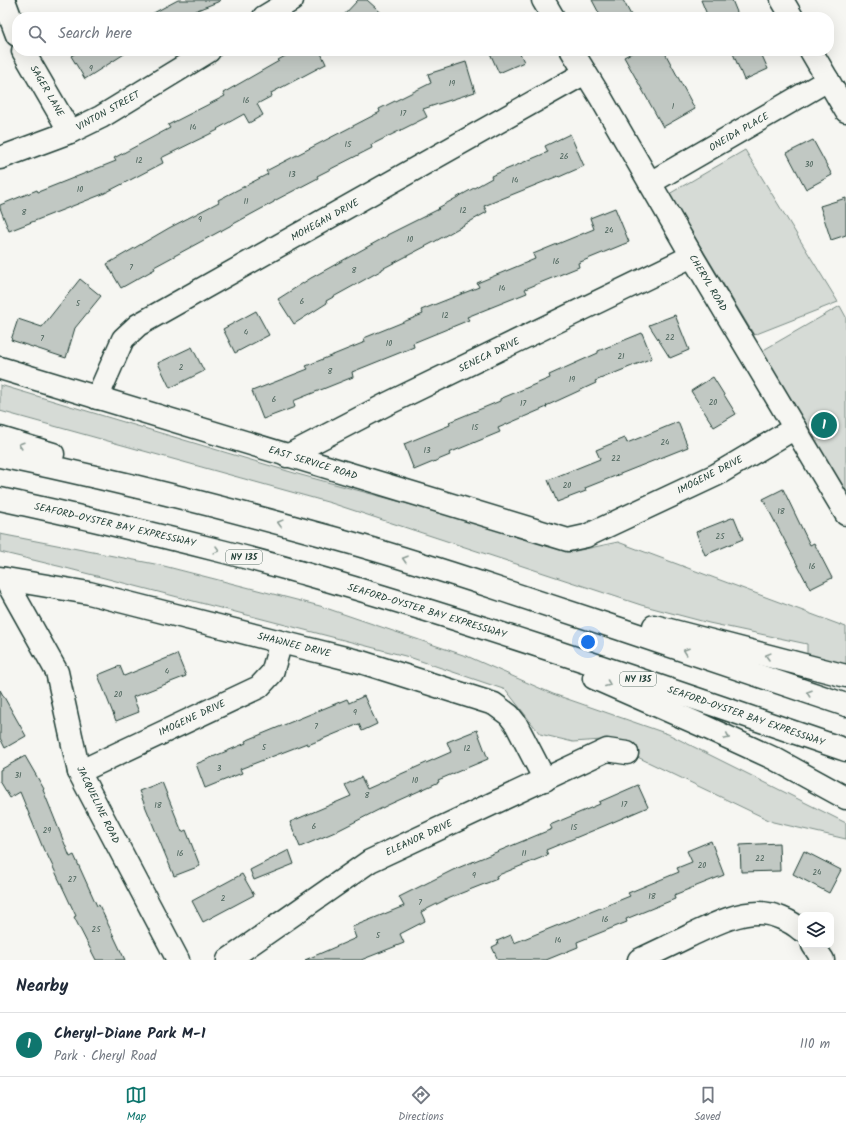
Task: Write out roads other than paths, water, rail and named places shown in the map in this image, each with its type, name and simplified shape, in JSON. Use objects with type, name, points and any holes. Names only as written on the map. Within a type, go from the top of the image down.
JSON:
[{"type":"main road","points":[[272,12],[292,0]]},
{"type":"main road","points":[[543,0],[550,12]]},
{"type":"main road","points":[[782,0],[789,12]]},
{"type":"main road","points":[[5,3],[12,21]]},
{"type":"main road","name":"SAGER LANE","points":[[26,56],[70,132]]},
{"type":"main road","name":"VINTON STREET","points":[[0,158],[70,132],[101,117],[201,56]]},
{"type":"main road","name":"CHERYL ROAD","points":[[575,56],[601,98],[692,256],[845,510]]},
{"type":"main road","points":[[814,56],[846,111]]},
{"type":"main road","name":"MOHEGAN DRIVE","points":[[97,398],[123,339],[138,324],[585,73]]},
{"type":"main road","name":"ONEIDA PLACE","points":[[650,183],[828,80]]},
{"type":"main road","name":"SENECA DRIVE","points":[[287,456],[388,404],[692,256]]},
{"type":"main road","name":"EAST SERVICE ROAD","points":[[0,368],[568,540],[586,536],[624,518]]},
{"type":"main road","name":"IMOGENE DRIVE","points":[[624,518],[716,475],[795,428]]},
{"type":"main road","points":[[0,438],[81,463],[191,500]]},
{"type":"main road","points":[[0,456],[191,500],[316,533],[442,570],[846,676]]},
{"type":"main road","name":"SEAFORD-OYSTER BAY EXPRESSWAY","points":[[0,499],[181,541],[304,573],[430,610],[559,652],[846,750]]},
{"type":"main road","points":[[0,505],[57,511]]},
{"type":"main road","points":[[442,570],[846,705]]},
{"type":"main road","name":"SHAWNEE DRIVE","points":[[2,579],[89,593],[361,662],[494,704],[509,714],[516,724],[545,780]]},
{"type":"main road","name":"JACQUELINE ROAD","points":[[2,579],[57,672],[79,772],[178,960]]},
{"type":"main road","points":[[430,610],[702,725],[775,759],[846,798]]},
{"type":"main road","name":"IMOGENE DRIVE","points":[[79,772],[259,687],[272,673],[281,642]]},
{"type":"main road","name":"ELEANOR DRIVE","points":[[228,960],[370,861],[607,750],[627,753]]},
{"type":"main road","points":[[639,960],[736,916],[760,913],[782,918],[798,928]]},
{"type":"main road","points":[[815,948],[823,960]]},
{"type":"place","name":"Cheryl-Diane Park M-1","points":[[824,425]]}]
